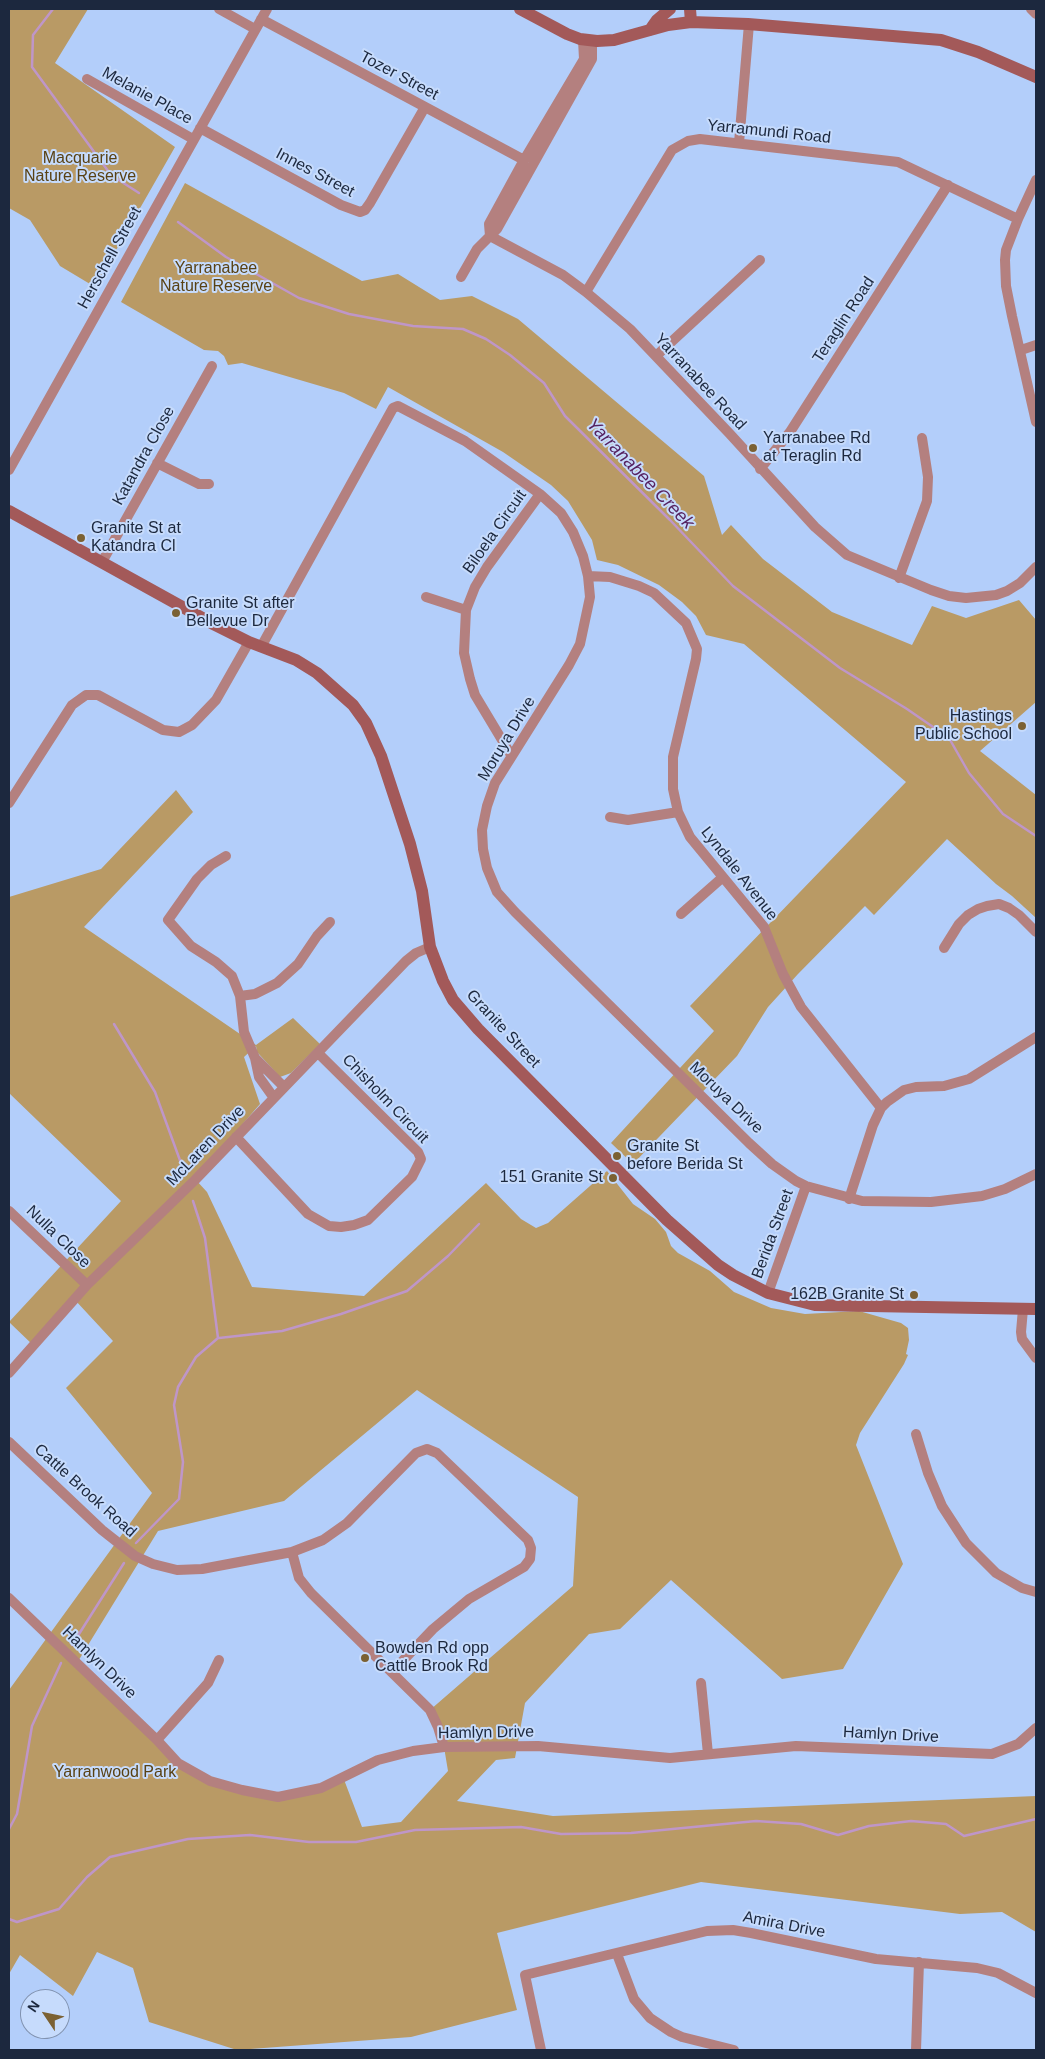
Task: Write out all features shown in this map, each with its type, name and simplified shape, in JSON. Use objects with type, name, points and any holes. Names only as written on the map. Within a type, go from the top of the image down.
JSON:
[{"type":"street","points":[[218,9],[256,29]]},
{"type":"street","name":"Herschell Street","points":[[9,470],[267,9]]},
{"type":"street","points":[[520,9],[567,34],[588,40],[614,40],[650,30],[691,22],[749,24],[941,40],[978,52],[1036,77]]},
{"type":"street","points":[[650,30],[657,20],[670,9]]},
{"type":"street","points":[[690,9],[691,22]]},
{"type":"street","points":[[703,9],[707,22]]},
{"type":"street","points":[[1031,9],[1036,14]]},
{"type":"street","name":"Tozer Street","points":[[261,19],[524,160]]},
{"type":"street","points":[[739,144],[749,24]]},
{"type":"street","points":[[490,236],[489,224],[524,160],[584,59],[588,40]]},
{"type":"street","points":[[461,277],[477,249],[497,229],[592,59],[588,40]]},
{"type":"street","name":"Melanie Place","points":[[86,79],[194,139]]},
{"type":"street","name":"Innes Street","points":[[200,128],[341,205],[360,212],[365,210],[370,203],[425,107]]},
{"type":"street","name":"Yarramundi Road","points":[[586,292],[672,150],[680,144],[700,139],[898,162],[948,184],[1018,219]]},
{"type":"street","points":[[1036,180],[1018,219],[1006,250],[1005,260],[1009,303],[1036,422]]},
{"type":"street","name":"Teraglin Road","points":[[760,469],[790,432],[948,184]]},
{"type":"street","name":"Yarranabee Road","points":[[490,236],[563,275],[630,330],[815,527],[839,550],[856,560],[899,578],[949,596],[982,597],[1007,591],[1020,583],[1036,567]]},
{"type":"street","points":[[656,356],[760,260]]},
{"type":"street","points":[[1020,350],[1036,346]]},
{"type":"street","name":"Katandra Close","points":[[102,562],[212,366]]},
{"type":"street","name":"Moruya Drive","points":[[262,647],[393,408],[398,406],[465,440],[540,494],[561,513],[573,532],[583,556],[588,576],[590,598],[587,620],[580,644],[569,665],[495,783],[487,806],[482,830],[483,849],[487,868],[497,892],[749,1143],[785,1174],[806,1186],[849,1199],[877,1202],[958,1200],[982,1196],[1005,1189],[1036,1174]]},
{"type":"street","points":[[899,578],[927,501],[928,477],[922,438]]},
{"type":"street","points":[[157,462],[199,484],[209,484]]},
{"type":"street","name":"Biloela Circuit","points":[[512,755],[478,701],[470,678],[464,653],[466,610],[475,587],[487,567],[540,494]]},
{"type":"street","name":"Granite Street","points":[[9,513],[249,642],[296,660],[317,673],[353,705],[366,723],[381,756],[410,844],[422,891],[430,948],[453,1000],[478,1029],[667,1220],[703,1252],[733,1275],[768,1293],[798,1301],[832,1306],[1036,1309]]},
{"type":"street","name":"Lyndale Avenue","points":[[588,576],[626,580],[654,593],[678,613],[686,623],[693,638],[696,659],[673,757],[673,789],[678,812],[690,837],[764,927],[787,983],[801,1007],[881,1108]]},
{"type":"street","points":[[426,597],[466,610]]},
{"type":"street","points":[[236,635],[241,658]]},
{"type":"street","points":[[9,803],[72,705],[86,695],[98,695],[163,730],[179,732],[192,724],[216,700],[249,642]]},
{"type":"street","points":[[610,817],[628,820],[678,812]]},
{"type":"street","points":[[226,856],[211,865],[197,879],[168,920],[191,946],[224,968],[232,976],[240,996],[244,1032],[255,1058],[259,1077],[274,1098]]},
{"type":"street","points":[[681,914],[723,877]]},
{"type":"street","points":[[944,948],[968,915],[987,906],[999,904],[1009,908],[1036,932]]},
{"type":"street","points":[[240,996],[255,994],[276,984],[298,964],[317,936],[330,922]]},
{"type":"street","name":"McLaren Drive","points":[[9,1373],[87,1285],[195,1180],[406,962],[416,954],[430,948]]},
{"type":"street","points":[[849,1199],[873,1125],[881,1108],[894,1096],[904,1090],[916,1087],[958,1083],[968,1079],[1036,1037]]},
{"type":"street","name":"Chisholm Circuit","points":[[236,1137],[308,1214],[329,1226],[348,1226],[368,1220],[412,1177],[421,1159],[418,1152],[318,1053]]},
{"type":"street","points":[[255,1058],[284,1087]]},
{"type":"street","name":"Berida Street","points":[[768,1293],[806,1186]]},
{"type":"street","name":"Nulla Close","points":[[9,1211],[87,1285]]},
{"type":"street","points":[[1023,1309],[1020,1332],[1022,1339],[1036,1358]]},
{"type":"street","points":[[916,1434],[928,1473],[942,1506],[966,1544],[996,1573],[1022,1588],[1036,1592]]},
{"type":"street","name":"Cattle Brook Road","points":[[9,1442],[102,1530],[135,1556],[153,1564],[177,1570],[202,1569],[292,1552],[323,1540],[347,1523],[416,1452],[427,1449],[437,1453],[528,1540],[531,1548],[530,1559],[524,1567],[469,1599],[433,1629],[392,1672]]},
{"type":"street","points":[[292,1552],[300,1578],[311,1593],[430,1710],[444,1747]]},
{"type":"street","name":"Hamlyn Drive","points":[[9,1598],[178,1763],[210,1780],[242,1790],[278,1797],[321,1788],[378,1760],[413,1751],[444,1747],[538,1746],[670,1758],[796,1746],[992,1754],[1018,1744],[1036,1728]]},
{"type":"street","points":[[156,1740],[208,1683],[219,1660]]},
{"type":"street","points":[[701,1683],[708,1754]]},
{"type":"street","name":"Amira Drive","points":[[541,2050],[525,1975],[617,1954],[706,1930],[751,1933],[876,1959],[977,1968],[998,1973],[1036,1993]]},
{"type":"street","points":[[617,1954],[634,1999],[650,2018],[665,2029],[682,2037],[734,2050]]},
{"type":"street","points":[[916,2050],[919,1962]]},
{"type":"green space","name":"Macquarie Nature Reserve","points":[[9,9],[88,9],[55,63],[175,147],[95,287],[60,266],[30,220],[9,208]]},
{"type":"green space","name":"Yarranabee Nature Reserve","points":[[185,183],[362,281],[398,274],[440,300],[472,296],[518,319],[704,476],[722,535],[731,525],[763,559],[832,612],[912,645],[932,606],[966,618],[1019,600],[1036,620],[1036,702],[980,751],[1036,795],[1036,918],[947,839],[874,915],[865,906],[798,974],[768,1007],[737,1056],[633,1164],[611,1143],[714,1031],[690,1006],[906,782],[744,644],[706,635],[696,616],[682,602],[659,585],[618,565],[597,560],[592,540],[568,501],[551,485],[503,452],[388,387],[376,409],[344,393],[242,363],[228,365],[224,356],[218,351],[204,350],[121,302]]},
{"type":"green space","name":"Yarranwood Park","points":[[176,790],[193,812],[84,927],[256,1045],[293,1018],[320,1044],[291,1073],[280,1077],[257,1052],[256,1046],[244,1057],[260,1104],[195,1179],[207,1192],[252,1287],[364,1296],[486,1183],[521,1219],[536,1228],[548,1223],[607,1171],[633,1204],[655,1219],[666,1232],[671,1246],[678,1253],[710,1271],[734,1292],[771,1308],[805,1314],[859,1311],[901,1323],[908,1328],[909,1340],[906,1354],[908,1355],[904,1364],[860,1433],[856,1445],[903,1564],[843,1669],[782,1679],[671,1580],[620,1629],[589,1634],[525,1703],[515,1758],[496,1760],[457,1801],[553,1816],[1036,1796],[1036,1932],[1002,1912],[960,1914],[701,1882],[497,1933],[517,2010],[411,2037],[237,2050],[149,2022],[133,1968],[97,1952],[73,1996],[70,1994],[70,1989],[64,1989],[20,1955],[9,1974],[9,1690],[152,1493],[66,1388],[113,1341],[75,1300],[34,1346],[9,1322],[121,1201],[9,1093],[9,897],[101,869]],"holes":[[[417,1390],[578,1497],[573,1586],[430,1710],[444,1747],[448,1771],[401,1822],[362,1827],[343,1777],[278,1797],[210,1781],[178,1763],[77,1663],[158,1531],[284,1501]]]},
{"type":"waterway","points":[[53,9],[33,35],[32,67],[111,175],[139,193]]},
{"type":"waterway","name":"Yarranabee Creek","points":[[178,222],[226,257],[299,298],[349,314],[413,326],[463,329],[486,339],[510,355],[544,383],[565,416],[670,520],[733,586],[840,668],[907,709],[949,738],[969,773],[1003,814],[1036,836]]},
{"type":"waterway","points":[[114,1024],[155,1092],[185,1174]]},
{"type":"waterway","points":[[136,1543],[179,1499],[183,1462],[174,1405],[178,1387],[196,1357],[218,1338],[205,1238],[193,1201]]},
{"type":"waterway","points":[[219,1338],[282,1331],[341,1314],[407,1291],[448,1256],[479,1224]]},
{"type":"waterway","points":[[72,1645],[124,1563]]},
{"type":"waterway","points":[[9,1829],[17,1814],[32,1726],[61,1663]]},
{"type":"waterway","points":[[9,1919],[17,1922],[59,1909],[87,1877],[110,1857],[188,1839],[250,1835],[309,1842],[356,1842],[415,1830],[521,1827],[561,1834],[631,1833],[756,1821],[801,1824],[838,1835],[869,1826],[911,1821],[946,1824],[964,1836],[1036,1819]]},
{"type":"place","name":"Yarranabee Rd at Teraglin Rd","points":[[753,448]]},
{"type":"place","name":"Granite St at Katandra Cl","points":[[81,538]]},
{"type":"place","name":"Granite St after Bellevue Dr","points":[[176,613]]},
{"type":"place","name":"Hastings Public School","points":[[1022,726]]},
{"type":"place","name":"Granite St before Berida St","points":[[617,1156]]},
{"type":"place","name":"151 Granite St","points":[[613,1178]]},
{"type":"place","name":"162B Granite St","points":[[914,1295]]},
{"type":"place","name":"Bowden Rd opp Cattle Brook Rd","points":[[365,1658]]}]
